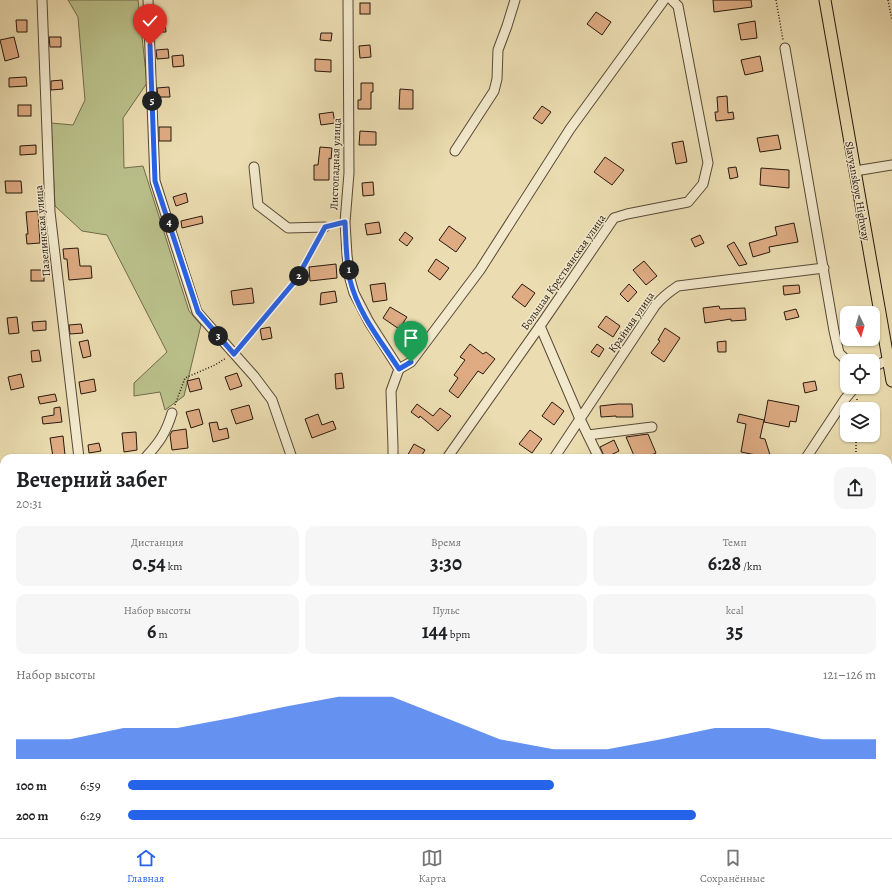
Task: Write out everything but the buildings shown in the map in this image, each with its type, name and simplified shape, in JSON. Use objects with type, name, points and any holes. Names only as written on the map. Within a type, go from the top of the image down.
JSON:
[{"type":"main road","name":"Slavyanskoye Highway","points":[[825,0],[892,381]]},
{"type":"street","name":"Пазелинская улица","points":[[42,0],[50,212],[79,454]]},
{"type":"street","points":[[148,0],[155,181],[198,312],[254,376],[272,400],[291,454]]},
{"type":"street","name":"Листопадная улица","points":[[348,0],[349,173],[345,222],[350,279],[354,293],[369,322],[399,369]]},
{"type":"street","points":[[455,151],[494,91],[498,79],[498,50],[515,0]]},
{"type":"street","points":[[392,454],[391,391],[399,369],[411,362],[480,270],[570,129],[664,0]]},
{"type":"street","name":"Большая Крестьянская улица","points":[[450,454],[614,218],[688,202],[703,184],[708,164],[678,6],[672,0]]},
{"type":"street","points":[[784,48],[840,354]]},
{"type":"street","points":[[855,171],[892,165]]},
{"type":"street","points":[[254,167],[258,205],[288,228],[325,227]]},
{"type":"street","name":"Крайняя улица","points":[[557,454],[655,306],[663,296],[670,291],[678,286],[824,268]]},
{"type":"street","points":[[540,326],[580,419],[597,454]]},
{"type":"street","points":[[880,364],[888,360]]},
{"type":"street","points":[[809,454],[849,394]]},
{"type":"street","points":[[149,454],[159,444],[168,428],[172,413]]},
{"type":"street","points":[[588,435],[652,427]]},
{"type":"path","points":[[776,0],[784,48]]},
{"type":"path","points":[[888,0],[892,20]]},
{"type":"path","points":[[172,413],[185,378],[215,365],[234,354],[296,280],[325,227]]},
{"type":"path","points":[[856,442],[856,454]]},
{"type":"green space","points":[[68,0],[138,0],[147,83],[123,118],[124,168],[143,166],[189,311],[201,325],[184,396],[165,410],[160,392],[134,396],[134,383],[167,352],[107,235],[82,231],[55,206],[51,123],[73,125],[85,100],[78,17]]},
{"type":"route","points":[[150,45],[155,181],[198,312],[234,354],[296,280],[325,227],[345,222],[350,279],[354,293],[369,322],[399,369],[411,362]]}]
